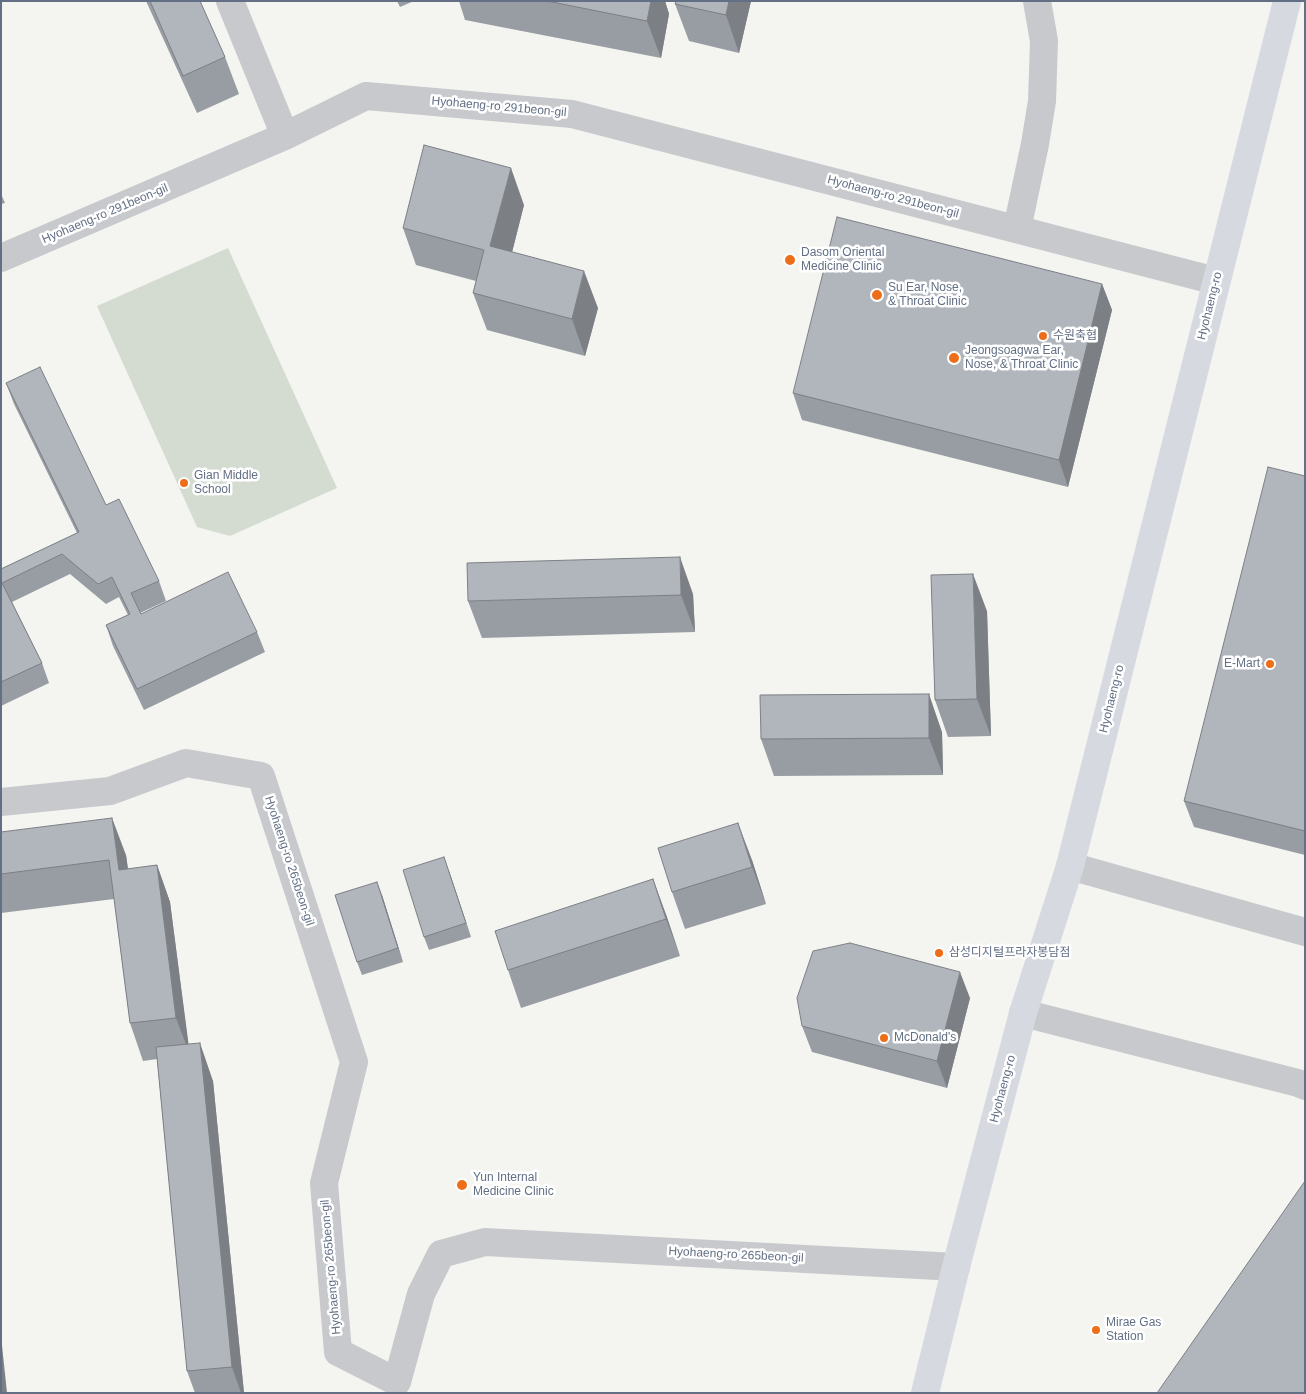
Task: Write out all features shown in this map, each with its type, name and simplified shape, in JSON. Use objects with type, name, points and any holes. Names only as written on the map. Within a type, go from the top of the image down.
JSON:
[{"type":"main road","name":"Hyohaeng-ro","points":[[925,1393],[1023,1013],[1070,866],[1216,281],[1288,2]]},
{"type":"street","points":[[230,1],[285,136]]},
{"type":"street","points":[[1017,229],[1042,101],[1044,41],[1037,1]]},
{"type":"street","name":"Hyohaeng-ro 291beon-gil","points":[[1,258],[285,136],[366,96],[572,114],[1216,281]]},
{"type":"street","name":"Hyohaeng-ro 265beon-gil","points":[[1,802],[110,791],[186,763],[261,776],[354,1062],[324,1183],[338,1352],[397,1382],[421,1294],[441,1254],[486,1242],[956,1267]]},
{"type":"street","points":[[1070,866],[1305,932]]},
{"type":"street","points":[[1023,1013],[1305,1086]]},
{"type":"shaded area","points":[[228,248],[337,488],[230,536],[197,527],[97,306]]},
{"type":"building","points":[[150,1],[200,1],[225,57],[183,76]]},
{"type":"building","points":[[547,1],[651,1],[647,21]]},
{"type":"building","points":[[676,1],[729,1],[726,15],[675,4]]},
{"type":"building","points":[[424,145],[511,168],[490,246],[584,271],[572,319],[473,293],[484,250],[403,228]]},
{"type":"building","points":[[837,217],[1102,284],[1059,460],[793,393]]},
{"type":"building","points":[[40,367],[106,505],[119,499],[159,581],[131,593],[141,614],[228,572],[257,632],[137,689],[106,625],[130,614],[112,577],[98,584],[62,554],[2,583],[42,663],[1,682],[1,569],[79,532],[6,383]]},
{"type":"building","name":"E-Mart","points":[[1268,467],[1305,476],[1305,831],[1184,801]]},
{"type":"building","points":[[680,557],[681,595],[468,601],[467,563]]},
{"type":"building","points":[[973,574],[977,699],[935,700],[931,575]]},
{"type":"building","points":[[929,694],[929,738],[761,739],[760,695]]},
{"type":"building","points":[[112,818],[119,870],[157,865],[176,1018],[130,1023],[109,860],[1,874],[1,832]]},
{"type":"building","points":[[738,823],[752,867],[672,892],[658,848]]},
{"type":"building","points":[[444,857],[466,923],[424,937],[403,870]]},
{"type":"building","points":[[653,879],[666,919],[508,970],[495,931]]},
{"type":"building","points":[[377,882],[398,948],[357,962],[335,895]]},
{"type":"building","name":"McDonald's","points":[[850,943],[960,972],[937,1061],[802,1026],[797,998],[813,951]]},
{"type":"building","points":[[200,1043],[232,1367],[187,1371],[156,1047]]},
{"type":"building","points":[[1305,1181],[1305,1393],[1157,1393]]},
{"type":"place","name":"Dasom Oriental Medicine Clinic","points":[[790,260]]},
{"type":"place","name":"Su Ear, Nose, & Throat Clinic","points":[[877,295]]},
{"type":"place","name":"수원축협","points":[[1043,336]]},
{"type":"place","name":"Jeongsoagwa Ear, Nose, & Throat Clinic","points":[[954,358]]},
{"type":"place","name":"Gian Middle School","points":[[184,483]]},
{"type":"place","name":"E-Mart","points":[[1270,664]]},
{"type":"place","name":"삼성디지털프라자봉담점","points":[[939,953]]},
{"type":"place","name":"McDonald's","points":[[884,1038]]},
{"type":"place","name":"Yun Internal Medicine Clinic","points":[[462,1185]]},
{"type":"place","name":"Mirae Gas Station","points":[[1096,1330]]}]
